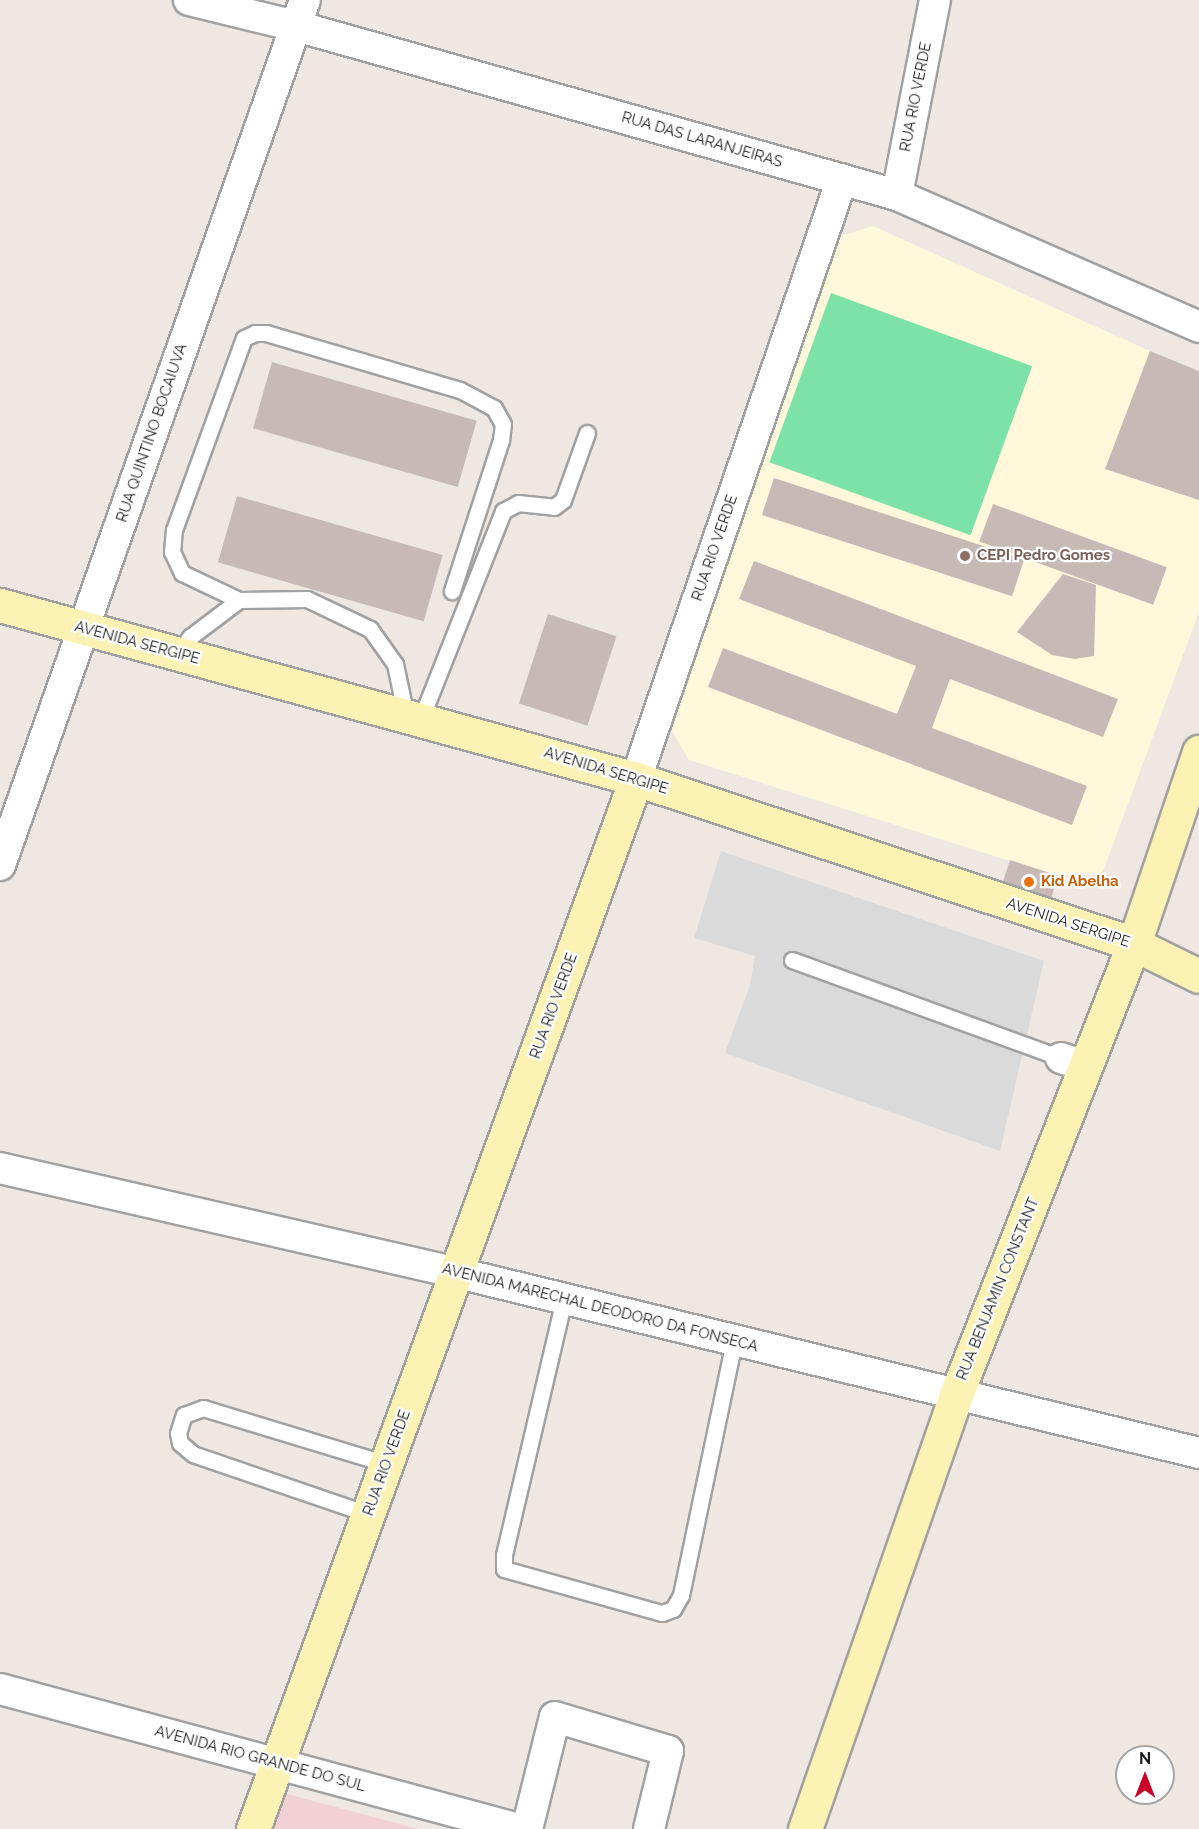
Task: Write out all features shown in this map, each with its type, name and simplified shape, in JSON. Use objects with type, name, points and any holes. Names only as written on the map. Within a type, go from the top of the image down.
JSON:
[{"type":"street","name":"RUA DAS LARANJEIRAS","points":[[189,0],[301,13],[897,195],[1199,327]]},
{"type":"street","name":"RUA RIO VERDE","points":[[897,195],[935,0]]},
{"type":"street","name":"RUA QUINTINO BOCAIUVA","points":[[3,850],[301,13]]},
{"type":"street","name":"RUA RIO VERDE","points":[[253,1829],[458,1273],[636,779],[842,179]]},
{"type":"street","name":"AVENIDA SERGIPE","points":[[0,605],[636,779],[1134,944],[1199,976]]},
{"type":"street","name":"RUA BENJAMIN CONSTANT","points":[[805,1829],[1073,1062],[1134,944],[1199,752]]},
{"type":"street","name":"AVENIDA MARECHAL DEODORO DA FONSECA","points":[[0,1168],[458,1273],[1199,1453]]},
{"type":"street","name":"AVENIDA RIO GRANDE DO SUL","points":[[0,1689],[519,1829]]},
{"type":"street","points":[[528,1829],[555,1717],[668,1750],[649,1829]]},
{"type":"lane","points":[[413,719],[395,664],[370,629],[307,599],[239,600],[182,573],[172,552],[174,530],[244,338],[255,333],[266,333],[459,390],[494,408],[503,424],[501,440],[452,591]]},
{"type":"lane","points":[[413,719],[503,512],[518,503],[554,507],[563,500],[587,433]]},
{"type":"lane","points":[[178,654],[190,637],[239,600]]},
{"type":"lane","points":[[792,960],[1073,1062]]},
{"type":"lane","points":[[564,1299],[504,1555],[504,1569],[662,1613],[673,1609],[681,1595],[734,1341]]},
{"type":"lane","points":[[368,1514],[193,1454],[180,1443],[178,1433],[184,1415],[203,1408],[387,1464]]},
{"type":"shaded area","name":"CEPI Pedro Gomes","points":[[873,226],[1150,351],[1106,468],[1199,500],[1199,612],[1102,874],[1058,876],[689,760],[672,731],[838,237]]},
{"type":"shaded area","points":[[721,851],[1044,961],[1000,1151],[725,1053],[750,985],[755,956],[694,938]]},
{"type":"shaded area","points":[[283,1793],[419,1829],[272,1829]]},
{"type":"green space","points":[[831,293],[1032,366],[971,535],[769,462]]},
{"type":"building","points":[[1150,351],[1199,371],[1199,500],[1105,469]]},
{"type":"building","points":[[272,362],[477,421],[458,487],[253,428]]},
{"type":"building","points":[[774,478],[1024,559],[1012,596],[762,515]]},
{"type":"building","points":[[237,496],[443,555],[424,621],[218,562]]},
{"type":"building","points":[[993,504],[1167,567],[1153,605],[979,542]]},
{"type":"building","points":[[754,561],[1118,699],[1103,737],[950,679],[932,728],[1087,786],[1072,825],[708,687],[723,648],[897,714],[916,666],[739,599]]},
{"type":"building","points":[[1063,574],[1096,585],[1094,656],[1075,659],[1052,655],[1017,632]]},
{"type":"building","points":[[548,614],[616,636],[587,726],[519,703]]},
{"type":"building","name":"Kid Abelha","points":[[1010,860],[1059,876],[1049,905],[1000,889]]},
{"type":"place","name":"CEPI Pedro Gomes","points":[[965,556]]},
{"type":"place","name":"Kid Abelha","points":[[1029,882]]}]
